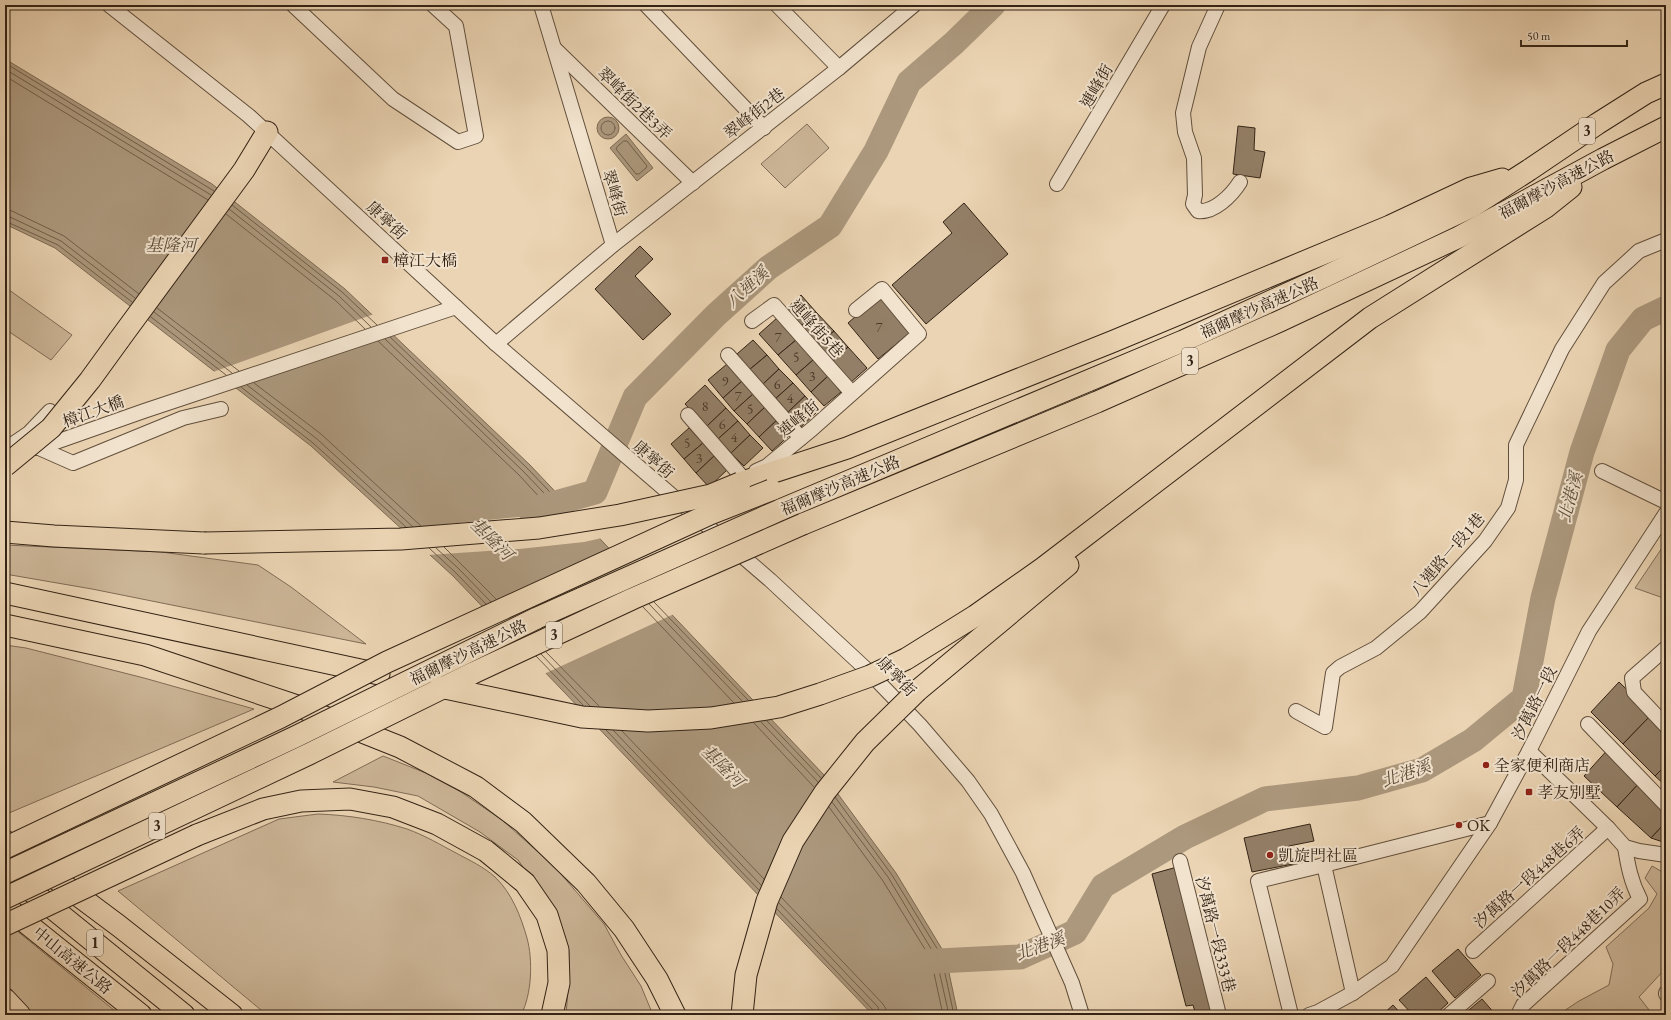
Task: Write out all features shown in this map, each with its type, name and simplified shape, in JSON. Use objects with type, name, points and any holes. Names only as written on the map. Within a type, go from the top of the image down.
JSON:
[{"type":"highway","name":"福爾摩沙高速公路","points":[[5,873],[295,737],[537,618],[780,510],[1176,344],[1310,284],[1473,206],[1646,93],[1666,84]]},
{"type":"highway","name":"福爾摩沙高速公路","points":[[5,898],[309,754],[481,669],[632,599],[803,524],[1097,402],[1280,321],[1459,237],[1570,182],[1603,159],[1666,127]]},
{"type":"highway","points":[[7,452],[51,428],[90,380],[244,170],[267,132]]},
{"type":"highway","points":[[5,532],[204,543],[401,538],[539,528],[620,515],[711,495],[742,481],[847,448],[1121,338],[1390,226],[1471,188],[1529,170]]},
{"type":"highway","points":[[5,593],[582,717],[648,721],[711,718],[778,707],[870,676],[906,659],[975,616],[1043,568],[1142,494],[1262,399],[1370,318],[1546,207],[1570,182]]},
{"type":"highway","points":[[5,848],[281,717],[401,655],[710,514],[812,472],[847,448]]},
{"type":"highway","points":[[742,1015],[746,975],[767,901],[793,842],[825,792],[865,742],[917,691],[1064,569],[1142,494]]},
{"type":"highway","points":[[5,625],[146,655],[297,706],[400,747],[476,787],[523,822],[586,883],[624,929],[657,979],[675,1015]]},
{"type":"highway","points":[[5,925],[197,835],[263,809],[301,802],[350,799],[393,807],[437,824],[486,851],[525,883],[547,915],[558,950],[559,983],[552,1015]]},
{"type":"highway","points":[[5,841],[119,926],[232,1015]]},
{"type":"highway","name":"中山高速公路","points":[[5,870],[184,1015]]},
{"type":"highway","name":"中山高速公路","points":[[5,906],[141,1015]]},
{"type":"highway","points":[[5,999],[20,1015]]},
{"type":"street","name":"康寧街","points":[[109,5],[214,87],[267,132],[496,344],[770,580],[866,669],[920,725],[968,781],[990,814],[1022,873],[1072,983],[1082,1015]]},
{"type":"street","points":[[293,5],[393,99],[458,142],[476,136],[456,26],[433,5]]},
{"type":"street","name":"翠峰街","points":[[541,5],[613,245]]},
{"type":"street","points":[[646,5],[764,128]]},
{"type":"street","points":[[777,5],[839,68]]},
{"type":"street","name":"連峰街","points":[[1057,184],[1163,5]]},
{"type":"street","points":[[1218,5],[1199,47],[1183,113],[1185,132],[1194,158],[1195,195],[1193,204],[1198,212],[1206,212],[1234,191],[1240,182]]},
{"type":"street","name":"翠峰街2巷","points":[[613,245],[839,68],[907,7]]},
{"type":"street","name":"翠峰街2巷3弄","points":[[554,47],[693,183]]},
{"type":"street","name":"八連路一段1巷","points":[[1296,711],[1325,727],[1333,674],[1340,667],[1376,648],[1420,612],[1485,541],[1508,508],[1516,480],[1516,445],[1528,417],[1562,349],[1604,283],[1640,251],[1666,240]]},
{"type":"street","points":[[496,344],[613,245]]},
{"type":"street","name":"連峰街","points":[[683,506],[742,481],[767,466],[919,334],[882,289],[856,310]]},
{"type":"street","name":"連峰街5巷","points":[[752,321],[774,305],[852,393]]},
{"type":"street","name":"樟江大橋","points":[[39,448],[456,306]]},
{"type":"street","points":[[728,355],[801,438]]},
{"type":"street","points":[[7,452],[39,448],[73,463],[183,418],[221,409]]},
{"type":"street","points":[[7,452],[50,412]]},
{"type":"street","points":[[688,415],[742,481]]},
{"type":"street","points":[[1602,472],[1666,502]]},
{"type":"street","name":"汐萬路一段","points":[[1308,1015],[1318,1012],[1353,993],[1392,966],[1490,823],[1529,750],[1589,631],[1666,513]]},
{"type":"street","points":[[1666,648],[1632,678],[1634,692],[1666,726]]},
{"type":"street","points":[[1588,724],[1666,805]]},
{"type":"street","points":[[1529,750],[1608,828],[1625,847],[1639,851],[1666,855]]},
{"type":"street","points":[[1291,1015],[1258,881],[1490,823]]},
{"type":"street","name":"汐萬路一段448巷6弄","points":[[1473,951],[1608,828]]},
{"type":"street","name":"汐萬路一段448巷10弄","points":[[1518,1015],[1523,1006],[1640,899],[1631,879],[1625,847]]},
{"type":"street","name":"汐萬路一段333巷","points":[[1180,861],[1219,1015]]},
{"type":"street","points":[[1324,864],[1353,993]]},
{"type":"street","points":[[1449,1015],[1488,981]]},
{"type":"shaded area","points":[[807,124],[829,148],[785,188],[761,164]]},
{"type":"shaded area","points":[[5,287],[72,335],[51,360],[5,329]]},
{"type":"shaded area","points":[[1666,542],[1666,599],[1635,588]]},
{"type":"shaded area","points":[[5,545],[161,552],[258,565],[291,587],[366,644],[92,589],[5,574]]},
{"type":"shaded area","points":[[5,645],[26,648],[144,678],[254,709],[9,813],[5,810]]},
{"type":"shaded area","points":[[383,756],[426,773],[461,792],[502,820],[555,867],[604,924],[621,955],[641,986],[653,1015],[566,1015],[569,951],[549,904],[518,860],[480,832],[418,796],[374,787],[333,782]]},
{"type":"shaded area","points":[[318,814],[363,818],[407,829],[426,837],[471,861],[495,877],[506,890],[519,914],[529,947],[531,966],[529,987],[525,1007],[521,1015],[267,1015],[118,891],[279,819]]},
{"type":"shaded area","points":[[1652,866],[1666,874],[1666,968],[1639,997],[1653,1015],[1558,1015],[1579,1001],[1609,985],[1613,964],[1606,947],[1649,908],[1657,894],[1645,878]]},
{"type":"shaded area","points":[[5,921],[120,1015],[34,1015],[5,984]]},
{"type":"water","name":"基隆河","points":[[5,59],[212,184],[345,289],[530,465],[824,775],[896,873],[945,954],[958,1015],[873,1015],[453,576],[311,446],[55,248],[5,224]]},
{"type":"water","points":[[608,117],[616,120],[619,128],[616,136],[608,139],[600,136],[597,128],[600,120]]},
{"type":"water","points":[[626,134],[653,168],[637,181],[610,148]]},
{"type":"pier","points":[[374,314],[394,333],[233,388],[213,372]]},
{"type":"pier","points":[[576,511],[602,538],[584,542],[519,549],[428,555],[399,529]]},
{"type":"pier","points":[[623,560],[674,614],[544,674],[491,618]]},
{"type":"building","points":[[1238,126],[1255,128],[1254,150],[1265,152],[1260,178],[1233,174]]},
{"type":"building","points":[[964,203],[1008,254],[926,324],[892,285],[952,233],[943,222]]},
{"type":"building","points":[[640,246],[653,259],[635,276],[671,314],[643,340],[595,289]]},
{"type":"building","points":[[801,295],[816,312],[801,326],[786,309]]},
{"type":"building","points":[[880,295],[911,332],[878,359],[848,323]]},
{"type":"building","points":[[816,312],[834,331],[818,345],[801,326]]},
{"type":"building","points":[[777,318],[796,340],[778,355],[759,334]]},
{"type":"building","points":[[834,331],[848,347],[832,362],[818,345]]},
{"type":"building","points":[[753,340],[767,355],[749,370],[737,354]]},
{"type":"building","points":[[796,340],[813,360],[796,375],[778,355]]},
{"type":"building","points":[[848,347],[867,368],[850,383],[832,362]]},
{"type":"building","points":[[767,355],[779,369],[762,385],[749,370]]},
{"type":"building","points":[[813,360],[828,376],[811,392],[796,375]]},
{"type":"building","points":[[727,364],[742,381],[723,398],[708,380]]},
{"type":"building","points":[[779,369],[793,383],[774,400],[762,385]]},
{"type":"building","points":[[828,376],[841,392],[824,406],[811,392]]},
{"type":"building","points":[[742,381],[753,394],[734,411],[723,398]]},
{"type":"building","points":[[793,383],[805,396],[787,413],[774,400]]},
{"type":"building","points":[[705,385],[726,408],[706,427],[685,404]]},
{"type":"building","points":[[753,394],[765,407],[747,424],[734,411]]},
{"type":"building","points":[[805,396],[818,411],[800,428],[787,413]]},
{"type":"building","points":[[765,407],[777,420],[759,437],[747,424]]},
{"type":"building","points":[[726,408],[738,421],[718,439],[706,427]]},
{"type":"building","points":[[777,420],[791,434],[772,451],[759,437]]},
{"type":"building","points":[[738,421],[750,435],[731,453],[718,439]]},
{"type":"building","points":[[689,428],[703,443],[684,459],[671,444]]},
{"type":"building","points":[[750,435],[763,448],[744,466],[731,453]]},
{"type":"building","points":[[703,443],[714,456],[696,473],[684,459]]},
{"type":"building","points":[[714,456],[727,470],[709,487],[696,473]]},
{"type":"building","points":[[1619,682],[1652,714],[1623,744],[1591,712]]},
{"type":"building","points":[[1652,714],[1666,728],[1666,765],[1655,776],[1623,744]]},
{"type":"building","points":[[1610,747],[1643,779],[1617,807],[1584,776]]},
{"type":"building","points":[[1666,765],[1666,786],[1655,776]]},
{"type":"building","points":[[1643,779],[1666,799],[1666,822],[1651,838],[1617,807]]},
{"type":"building","points":[[1666,822],[1666,843],[1651,838]]},
{"type":"building","name":"凱旋門社區","points":[[1310,824],[1314,841],[1289,846],[1293,864],[1252,872],[1244,838]]},
{"type":"building","points":[[1177,867],[1215,1015],[1196,1015],[1193,1005],[1186,1006],[1152,874]]},
{"type":"building","points":[[1458,949],[1481,975],[1455,998],[1432,971]]},
{"type":"building","points":[[1426,977],[1448,1003],[1435,1015],[1413,1015],[1399,1000]]},
{"type":"building","points":[[1482,999],[1496,1015],[1463,1015]]},
{"type":"building","points":[[1393,1005],[1402,1015],[1382,1015]]},
{"type":"waterway","name":"八連溪","points":[[530,510],[595,492],[635,397],[716,315],[768,268],[830,226],[876,151],[909,82],[954,43],[993,5]]},
{"type":"waterway","name":"北港溪","points":[[918,962],[1020,957],[1075,932],[1103,886],[1185,837],[1265,799],[1358,788],[1422,770],[1473,740],[1524,698],[1543,598],[1582,452],[1618,350],[1643,319],[1666,308]]},
{"type":"place","name":"樟江大橋","points":[[385,260]]},
{"type":"place","name":"全家便利商店","points":[[1486,765]]},
{"type":"place","name":"孝友別墅","points":[[1529,792]]},
{"type":"place","name":"OK","points":[[1459,825]]},
{"type":"place","name":"凱旋門社區","points":[[1270,855]]}]
